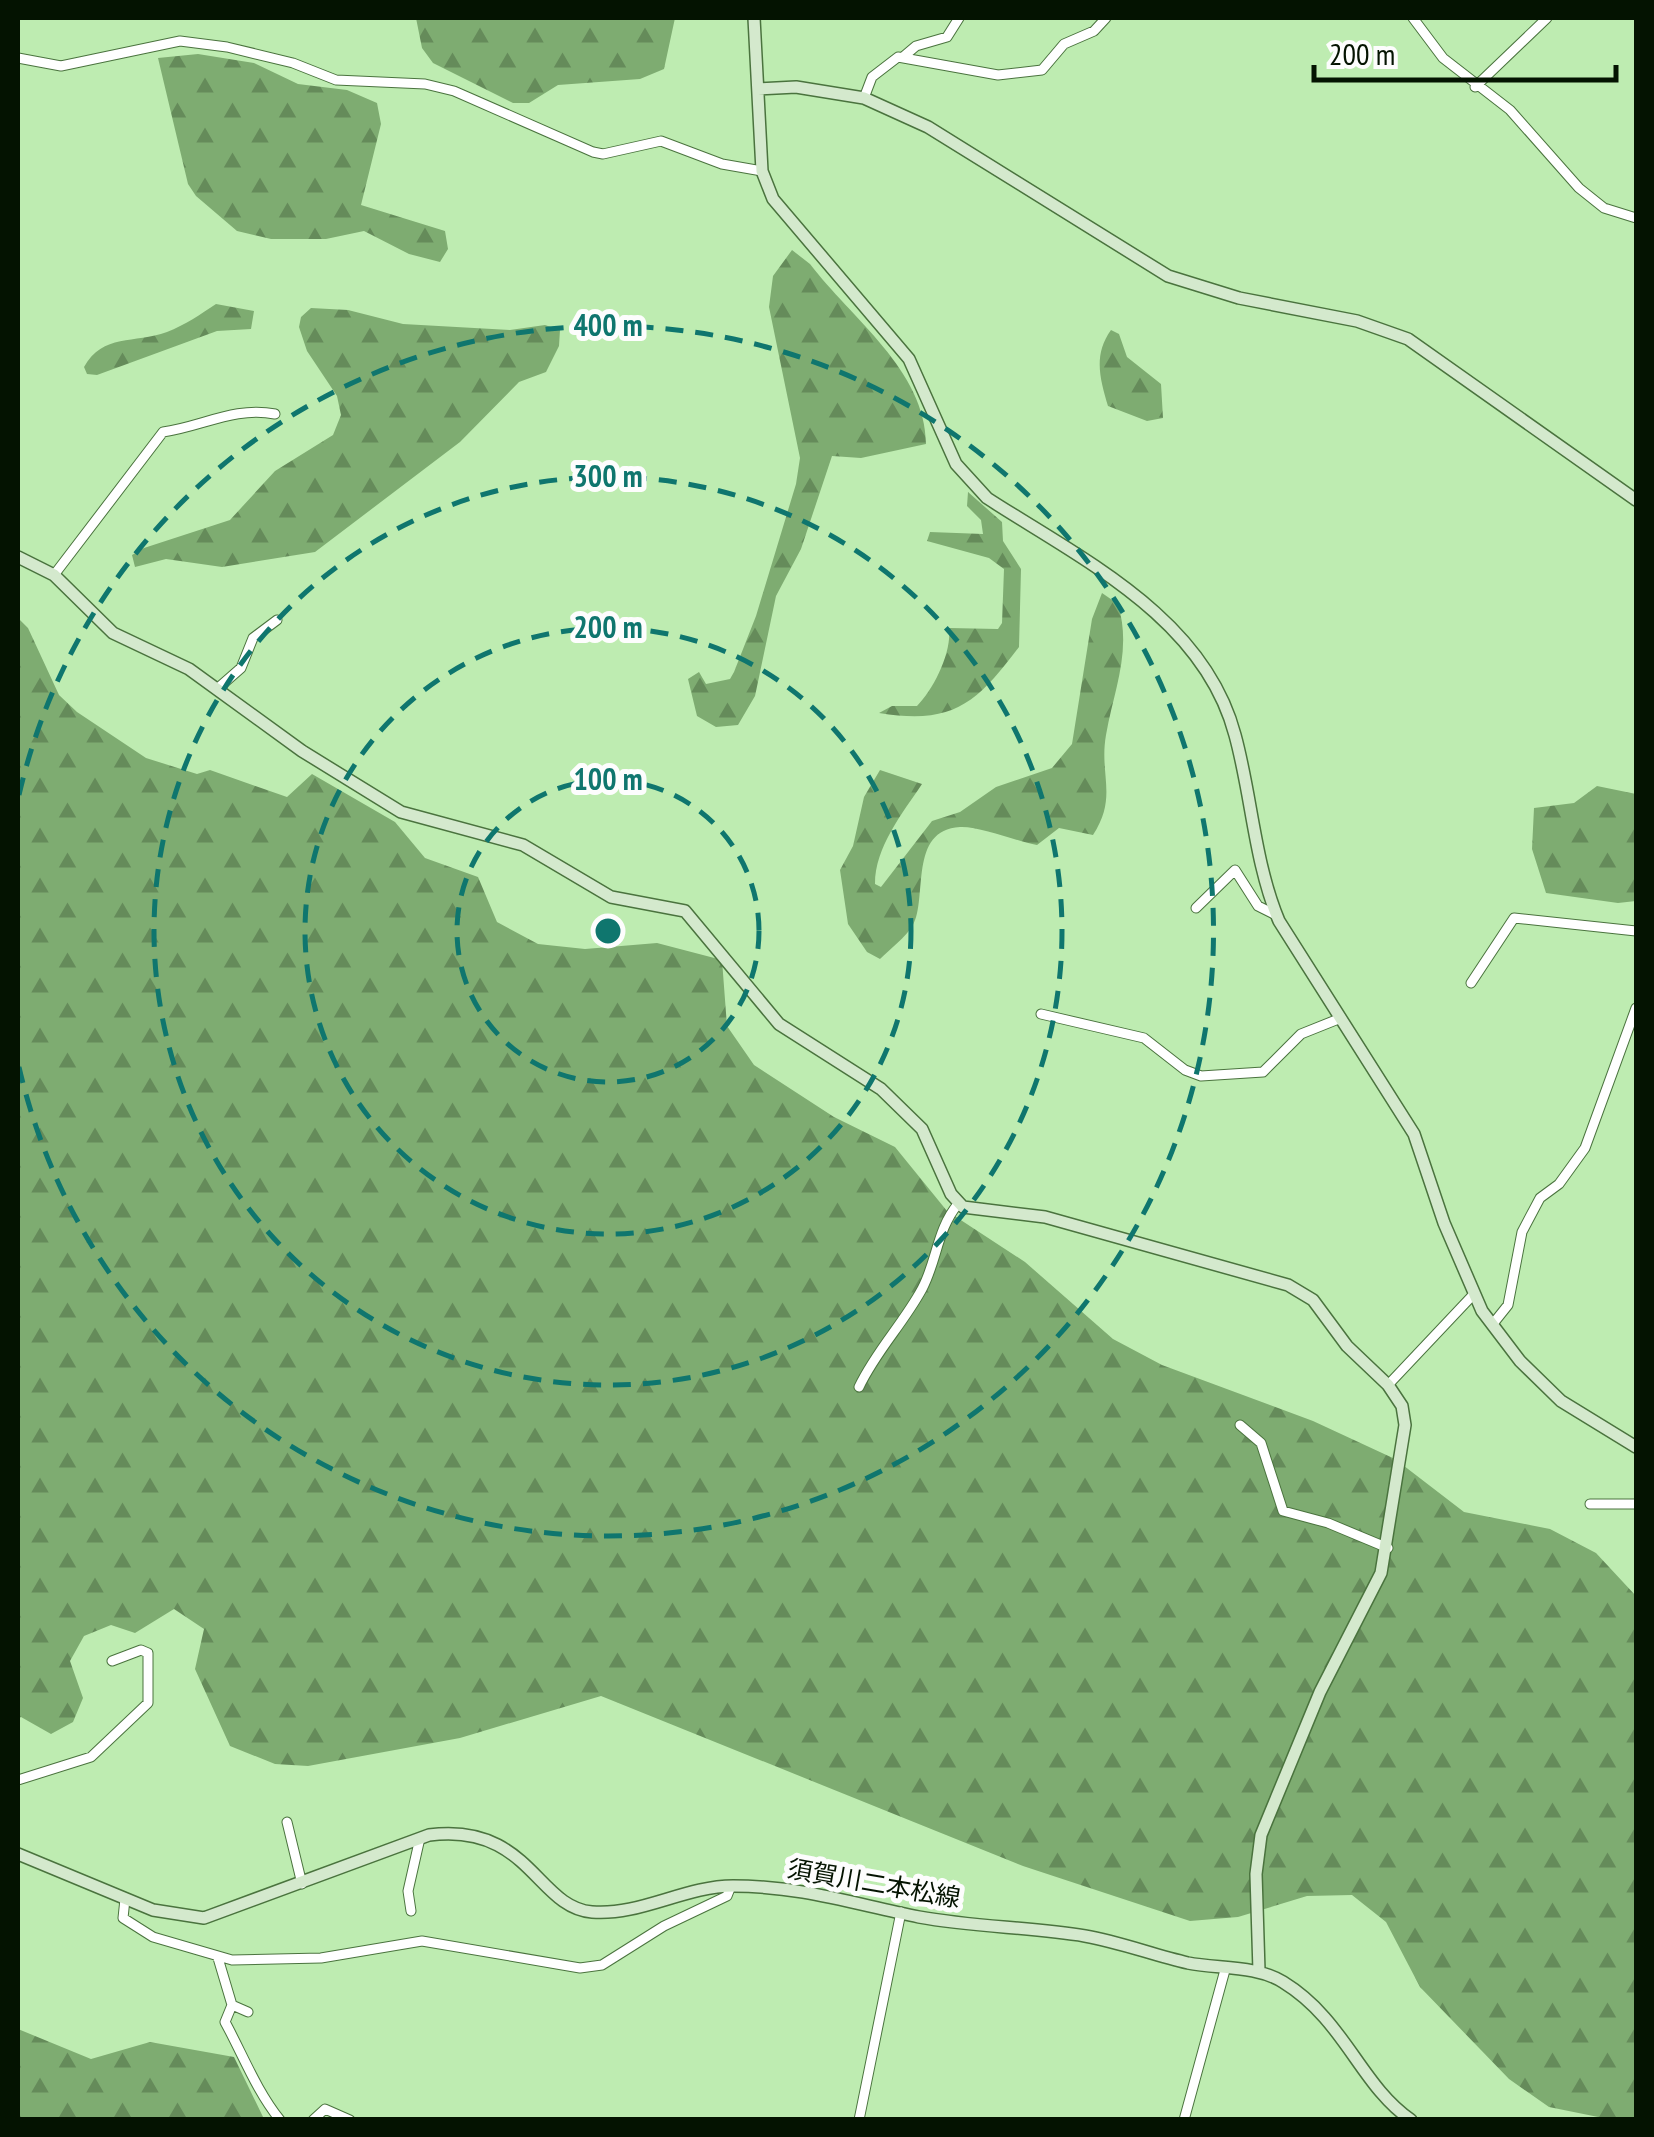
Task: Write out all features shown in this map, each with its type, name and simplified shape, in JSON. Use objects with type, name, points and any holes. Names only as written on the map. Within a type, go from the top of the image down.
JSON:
[{"type":"street","points":[[754,18],[762,171],[782,214],[909,360],[946,445],[972,484],[986,498],[1151,606],[1190,648],[1232,722],[1264,886],[1276,915],[1414,1134],[1472,1296],[1492,1325],[1560,1401],[1636,1446]]},
{"type":"street","points":[[864,98],[872,77],[916,46],[946,37],[959,18]]},
{"type":"street","points":[[903,57],[998,76],[1033,73],[1048,66],[1064,44],[1094,31],[1106,18]]},
{"type":"street","points":[[1413,18],[1443,58],[1475,87],[1510,110],[1591,198],[1604,208],[1636,218]]},
{"type":"street","points":[[1475,87],[1548,18]]},
{"type":"street","points":[[18,58],[61,66],[180,42],[228,47],[293,63],[336,80],[425,84],[454,91],[593,152],[603,154],[661,142],[722,164],[762,171]]},
{"type":"street","points":[[758,89],[796,87],[864,98],[928,127],[1168,276],[1239,298],[1357,320],[1408,339],[1636,500]]},
{"type":"street","points":[[54,575],[163,432],[182,432],[221,415],[275,414]]},
{"type":"street","points":[[18,557],[54,575],[114,633],[189,670],[302,751],[409,817],[523,845],[610,897],[685,911],[779,1024],[880,1089],[922,1129],[958,1204],[974,1211],[1046,1217],[1288,1285],[1312,1300],[1347,1346],[1388,1386],[1402,1406],[1405,1425],[1388,1548],[1381,1572],[1320,1692],[1261,1835],[1256,1874],[1259,1971]]},
{"type":"street","points":[[217,690],[241,668],[253,638],[277,620]]},
{"type":"street","points":[[1196,908],[1235,870],[1258,906],[1276,915]]},
{"type":"street","points":[[1470,983],[1514,918],[1636,931]]},
{"type":"street","points":[[1492,1325],[1508,1305],[1522,1232],[1540,1198],[1559,1184],[1585,1148],[1636,1008]]},
{"type":"street","points":[[1041,1014],[1144,1038],[1185,1070],[1207,1076],[1264,1072],[1301,1034],[1342,1018]]},
{"type":"street","points":[[859,1387],[874,1354],[923,1288],[939,1236],[958,1204]]},
{"type":"street","points":[[1388,1386],[1472,1296]]},
{"type":"street","points":[[1240,1426],[1261,1443],[1282,1511],[1328,1523],[1388,1548]]},
{"type":"street","points":[[1590,1504],[1636,1504]]},
{"type":"street","points":[[18,1780],[91,1757],[148,1703],[148,1653],[141,1650],[112,1661]]},
{"type":"street","points":[[287,1822],[302,1884]]},
{"type":"street","name":"須賀川二本松線","points":[[18,1854],[125,1899],[183,1918],[204,1918],[420,1838],[450,1832],[506,1848],[566,1904],[581,1911],[604,1912],[685,1892],[731,1886],[814,1891],[901,1912],[1120,1942],[1225,1970],[1259,1971],[1285,1982],[1327,2016],[1382,2093],[1410,2120]]},
{"type":"street","points":[[411,1912],[408,1891],[420,1838]]},
{"type":"street","points":[[125,1899],[122,1915],[138,1928],[218,1958],[322,1958],[422,1941],[580,1968],[602,1965],[664,1926],[727,1896],[731,1886]]},
{"type":"street","points":[[859,2120],[901,1912]]},
{"type":"street","points":[[218,1958],[232,2005],[225,2022],[243,2050],[258,2091],[280,2120]]},
{"type":"street","points":[[1184,2120],[1225,1970]]},
{"type":"street","points":[[232,2005],[248,2012]]},
{"type":"street","points":[[314,2120],[324,2109],[350,2120]]},
{"type":"green space","points":[[416,18],[675,18],[664,69],[640,79],[558,85],[529,103],[513,103],[433,63],[422,48]]},
{"type":"green space","points":[[198,54],[254,63],[298,84],[347,90],[377,103],[381,124],[361,205],[445,231],[448,249],[440,262],[409,254],[364,231],[326,239],[271,239],[237,231],[196,196],[188,184],[158,58]]},
{"type":"green space","points":[[792,250],[810,264],[900,369],[923,418],[926,444],[861,458],[832,456],[801,549],[776,596],[755,696],[738,725],[716,727],[697,716],[688,679],[699,672],[706,684],[730,679],[734,672],[756,616],[796,484],[800,458],[769,307],[773,276]]},
{"type":"green space","points":[[216,304],[254,311],[251,329],[217,331],[97,375],[87,374],[84,367],[100,349],[167,332]]},
{"type":"green space","points":[[311,308],[348,310],[403,324],[510,330],[545,325],[560,330],[559,346],[546,372],[519,382],[460,442],[315,552],[222,567],[166,559],[135,567],[132,555],[144,548],[230,520],[275,471],[333,435],[341,415],[337,396],[307,351],[299,327],[301,317]]},
{"type":"green space","points":[[1111,330],[1119,334],[1127,357],[1161,384],[1163,418],[1147,421],[1108,406],[1100,358]]},
{"type":"green space","points":[[968,492],[1002,522],[1003,541],[1021,569],[1019,647],[989,683],[961,706],[926,716],[879,713],[892,706],[917,706],[923,699],[945,659],[949,628],[998,629],[1002,623],[1004,569],[989,558],[927,541],[930,532],[983,534],[981,520],[967,506]]},
{"type":"green space","points":[[1102,593],[1118,604],[1123,638],[1104,749],[1105,809],[1093,835],[1059,828],[1037,845],[968,827],[944,831],[926,852],[913,925],[880,959],[867,952],[848,924],[840,870],[853,846],[864,797],[880,770],[922,784],[885,844],[876,870],[875,884],[881,887],[932,821],[960,812],[996,787],[1052,768],[1072,744],[1092,619]]},
{"type":"green space","points":[[18,618],[28,628],[59,695],[77,712],[146,758],[197,774],[210,770],[287,797],[312,774],[395,822],[425,858],[478,877],[497,922],[538,944],[585,949],[657,943],[722,960],[727,1026],[754,1065],[834,1117],[895,1147],[947,1211],[1025,1262],[1113,1339],[1162,1365],[1313,1421],[1395,1459],[1464,1512],[1550,1529],[1596,1553],[1636,1596],[1636,2119],[1608,2119],[1549,2107],[1509,2079],[1420,1987],[1386,1922],[1352,1895],[1307,1896],[1238,1917],[1190,1921],[1023,1866],[601,1696],[460,1738],[308,1766],[275,1764],[230,1746],[195,1669],[204,1629],[174,1609],[135,1633],[111,1625],[84,1636],[70,1661],[83,1698],[73,1722],[51,1734],[21,1717],[18,1719]]},
{"type":"green space","points":[[1597,786],[1636,794],[1636,901],[1618,903],[1546,893],[1532,849],[1534,808],[1574,803]]},
{"type":"green space","points":[[18,2029],[91,2059],[150,2042],[234,2057],[264,2119],[18,2119]]}]
